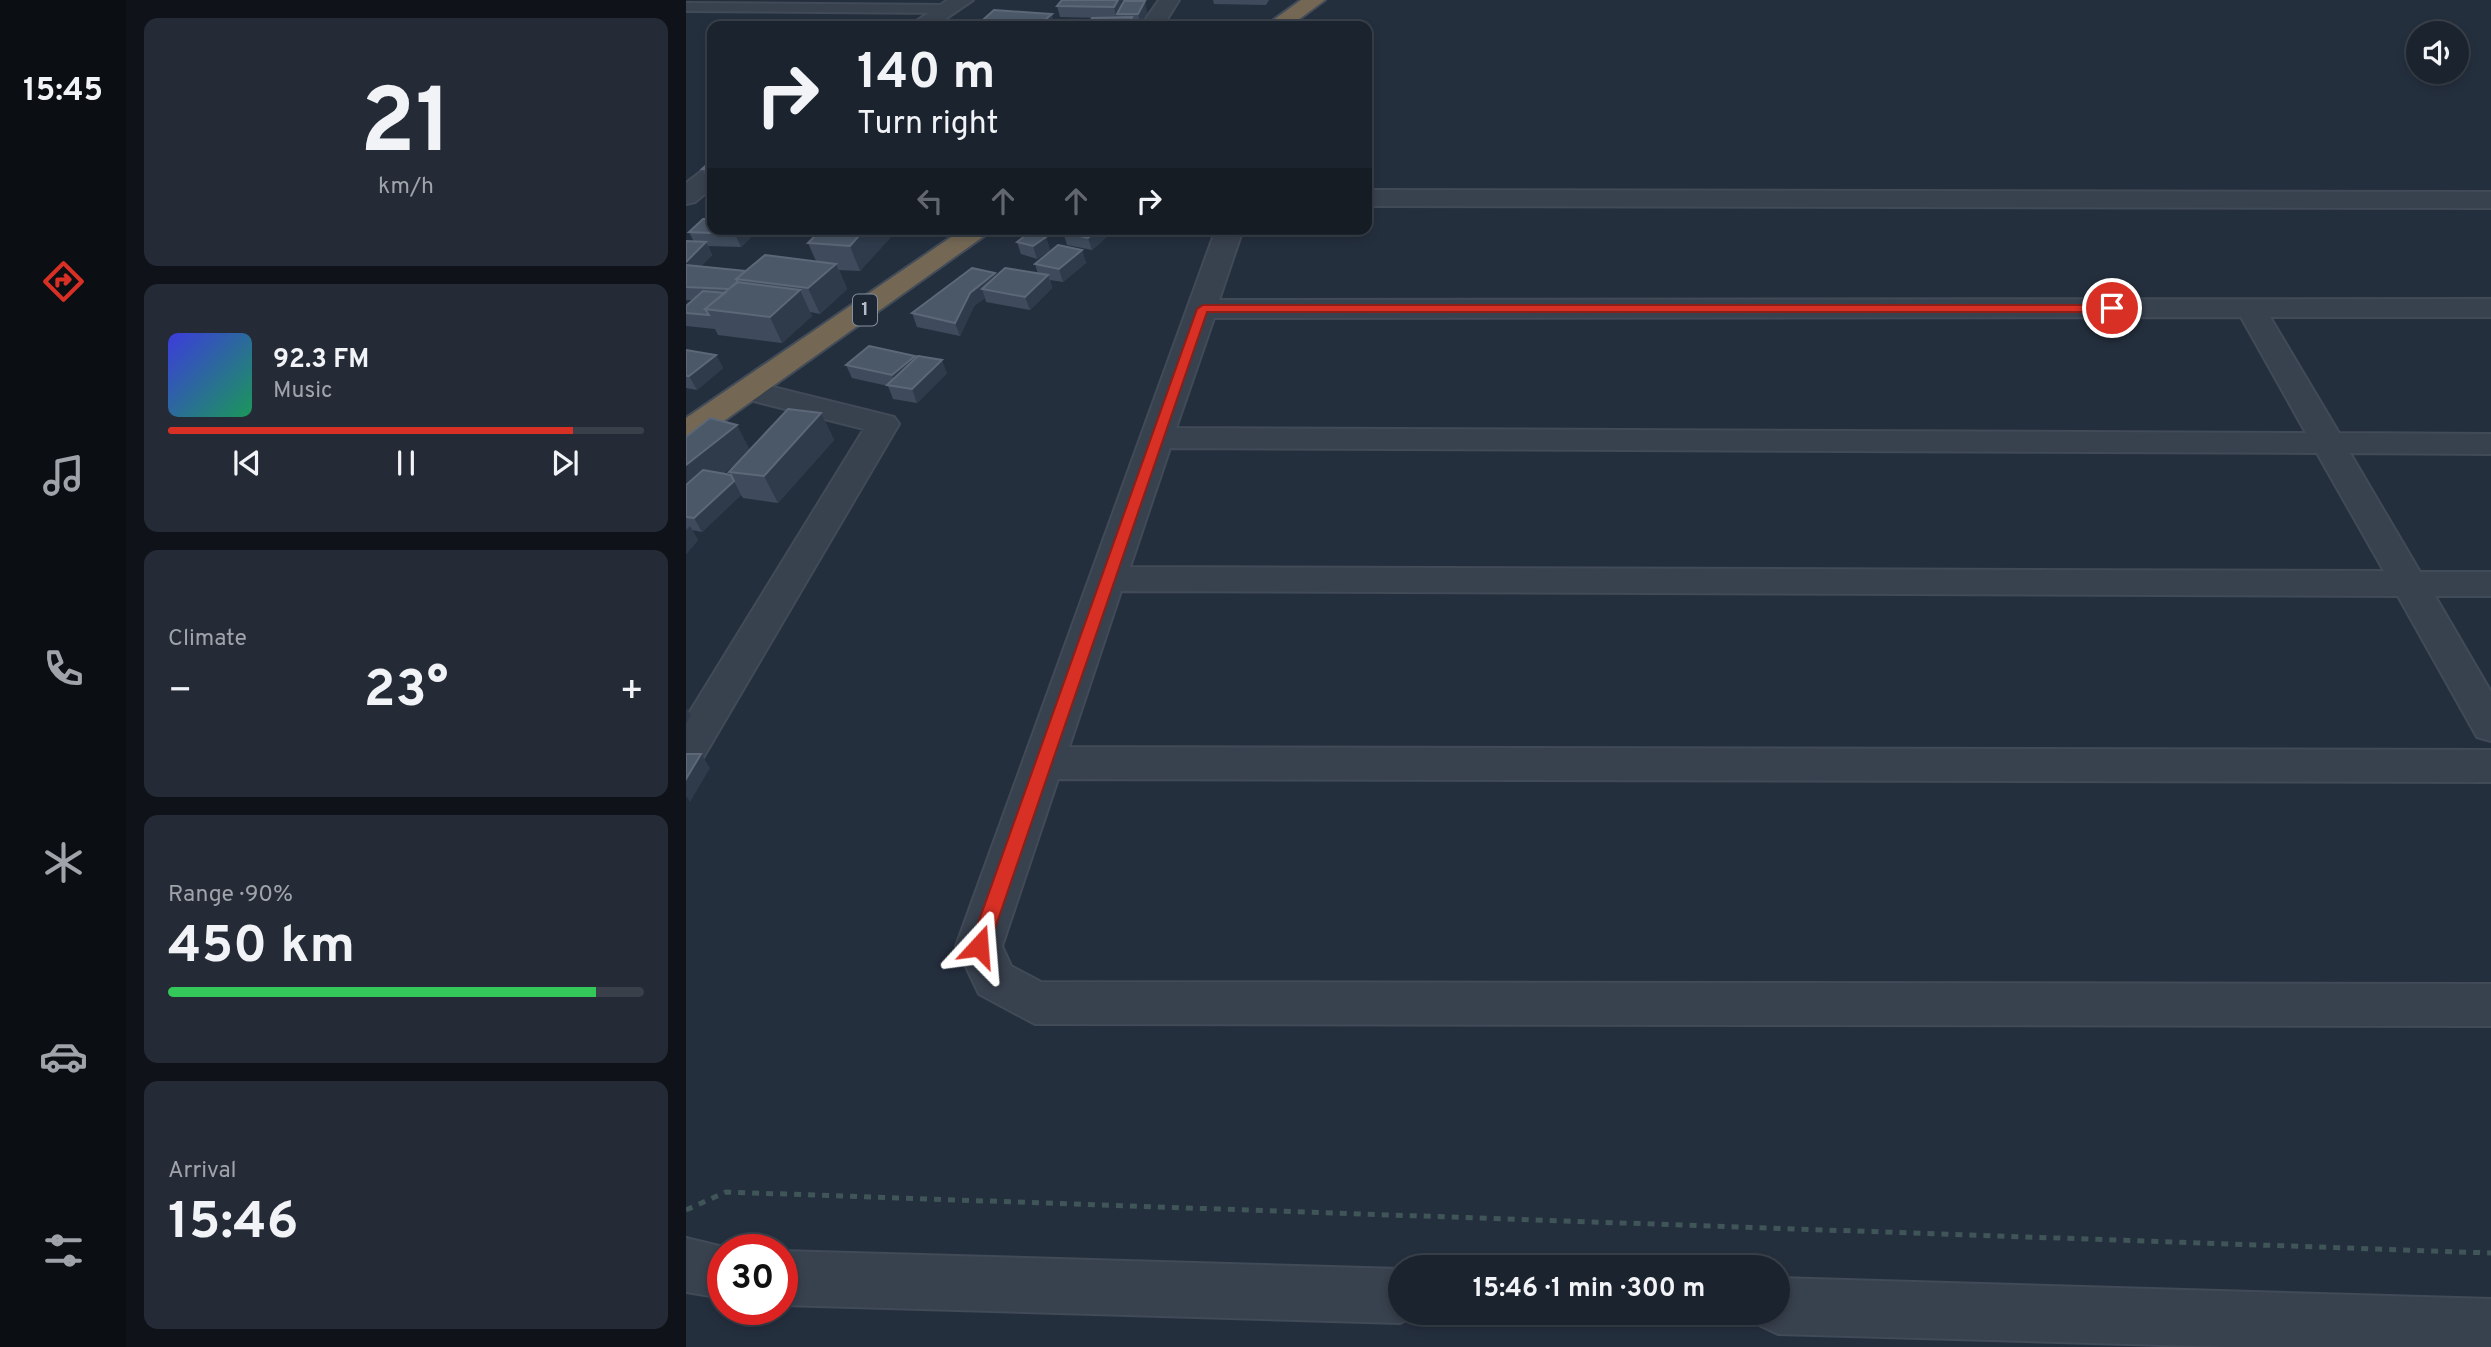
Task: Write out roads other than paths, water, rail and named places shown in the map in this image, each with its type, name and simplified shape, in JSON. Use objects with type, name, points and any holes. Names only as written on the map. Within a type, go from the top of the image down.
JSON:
[{"type":"highway","points":[[1284,21],[1315,0]]},
{"type":"highway","name":"1","points":[[686,433],[972,235]]},
{"type":"street","points":[[1155,21],[1169,0]]},
{"type":"street","points":[[928,21],[955,4]]},
{"type":"street","points":[[686,196],[707,179]]},
{"type":"street","points":[[1372,180],[2491,181]]},
{"type":"street","points":[[1372,198],[2491,200]]},
{"type":"street","points":[[1228,235],[979,946],[995,980],[1035,1003],[2491,1005]]},
{"type":"street","points":[[2250,308],[2491,726]]},
{"type":"street","points":[[1203,309],[2491,308]]},
{"type":"street","points":[[686,752],[883,424],[749,390]]},
{"type":"street","points":[[1157,438],[2491,444]]},
{"type":"street","points":[[1108,579],[2491,584]]},
{"type":"street","points":[[1044,763],[2491,766]]},
{"type":"street","points":[[686,1265],[707,1268]]},
{"type":"street","points":[[798,1278],[1388,1296]]},
{"type":"street","points":[[1790,1307],[2491,1327]]},
{"type":"lane","points":[[686,7],[955,4]]}]
